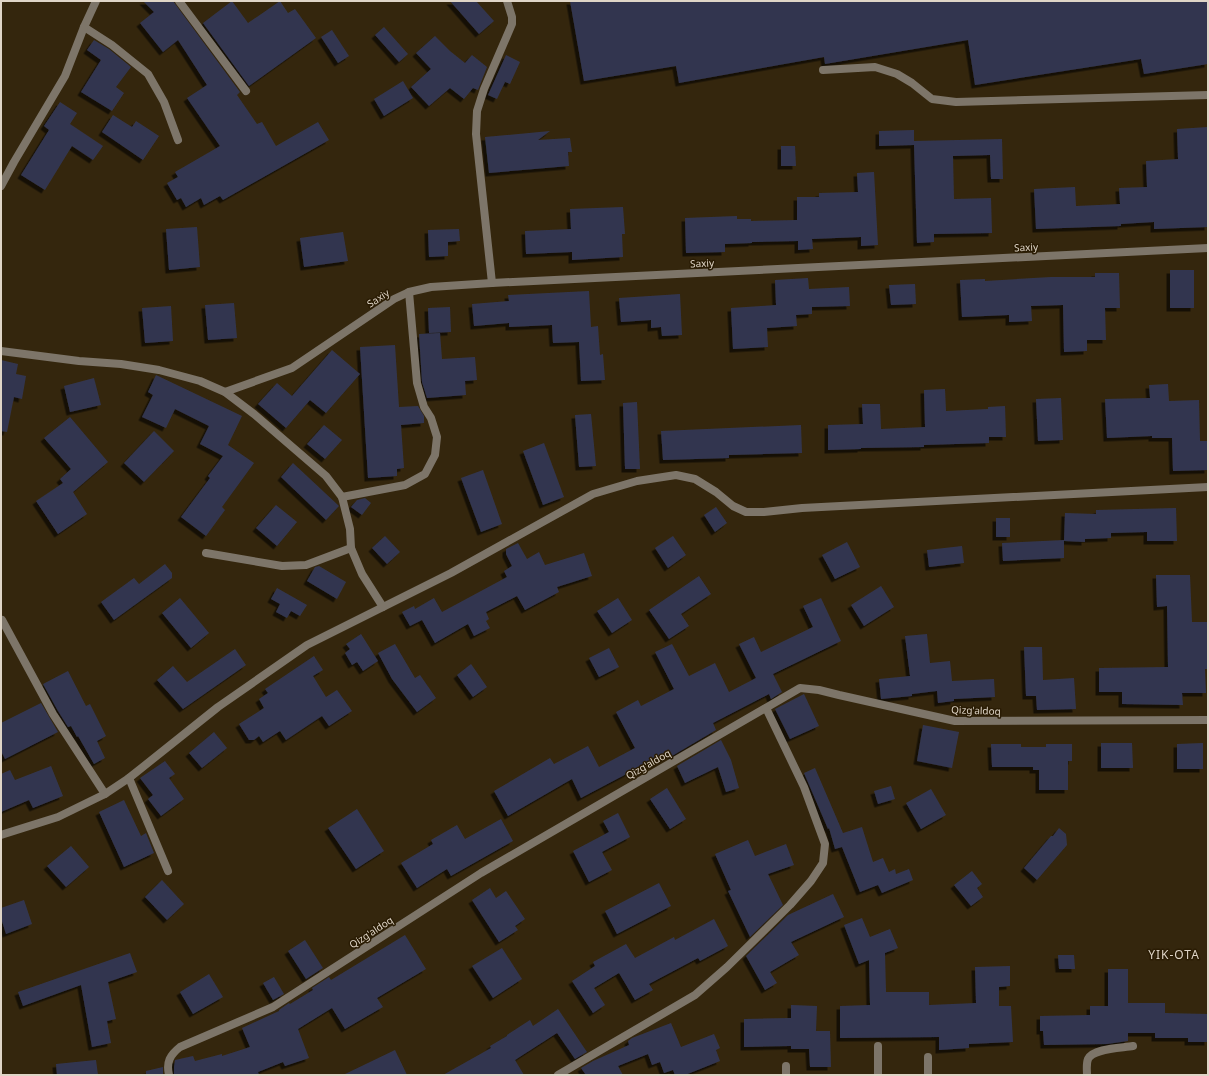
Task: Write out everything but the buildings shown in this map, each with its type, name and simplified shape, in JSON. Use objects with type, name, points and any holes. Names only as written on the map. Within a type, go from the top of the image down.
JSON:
[{"type":"street","points":[[1,186],[66,76],[96,1]]},
{"type":"street","points":[[179,1],[246,91]]},
{"type":"street","points":[[492,283],[476,134],[477,110],[484,88],[512,24],[512,17],[507,1]]},
{"type":"street","points":[[84,28],[112,45],[148,74],[164,102],[178,140]]},
{"type":"street","points":[[823,70],[875,66],[897,74],[932,99],[956,102],[1208,95]]},
{"type":"street","name":"Saxiy","points":[[225,392],[292,368],[394,299],[409,292],[431,287],[1208,248]]},
{"type":"street","points":[[342,497],[405,485],[425,474],[435,454],[437,437],[431,418],[424,407],[417,383],[409,292]]},
{"type":"street","points":[[1,351],[79,361],[121,364],[159,370],[200,381],[225,392],[254,414],[326,476],[342,497],[350,529],[351,548],[362,574],[383,607]]},
{"type":"street","points":[[1,835],[58,817],[105,794],[129,778],[218,707],[307,645],[452,573],[593,494],[637,481],[676,475],[695,479],[716,492],[733,506],[746,512],[1208,487]]},
{"type":"street","points":[[206,553],[282,566],[306,565],[351,548]]},
{"type":"street","points":[[2,620],[52,714],[105,794]]},
{"type":"street","name":"Qizg'aldoq","points":[[169,1075],[167,1068],[168,1060],[173,1052],[180,1047],[274,1007],[481,873],[800,688],[819,690],[955,721],[1208,720]]},
{"type":"street","points":[[558,1075],[695,995],[727,967],[790,905],[811,881],[823,863],[825,844],[804,786],[766,708]]},
{"type":"street","points":[[129,778],[168,871]]},
{"type":"street","points":[[878,1046],[878,1075]]},
{"type":"street","points":[[1087,1075],[1088,1060],[1092,1054],[1098,1051],[1133,1046]]},
{"type":"street","points":[[928,1057],[928,1075]]},
{"type":"street","points":[[786,1066],[786,1075]]},
{"type":"district","name":"YIK-OTA","points":[[1174,955]]}]
